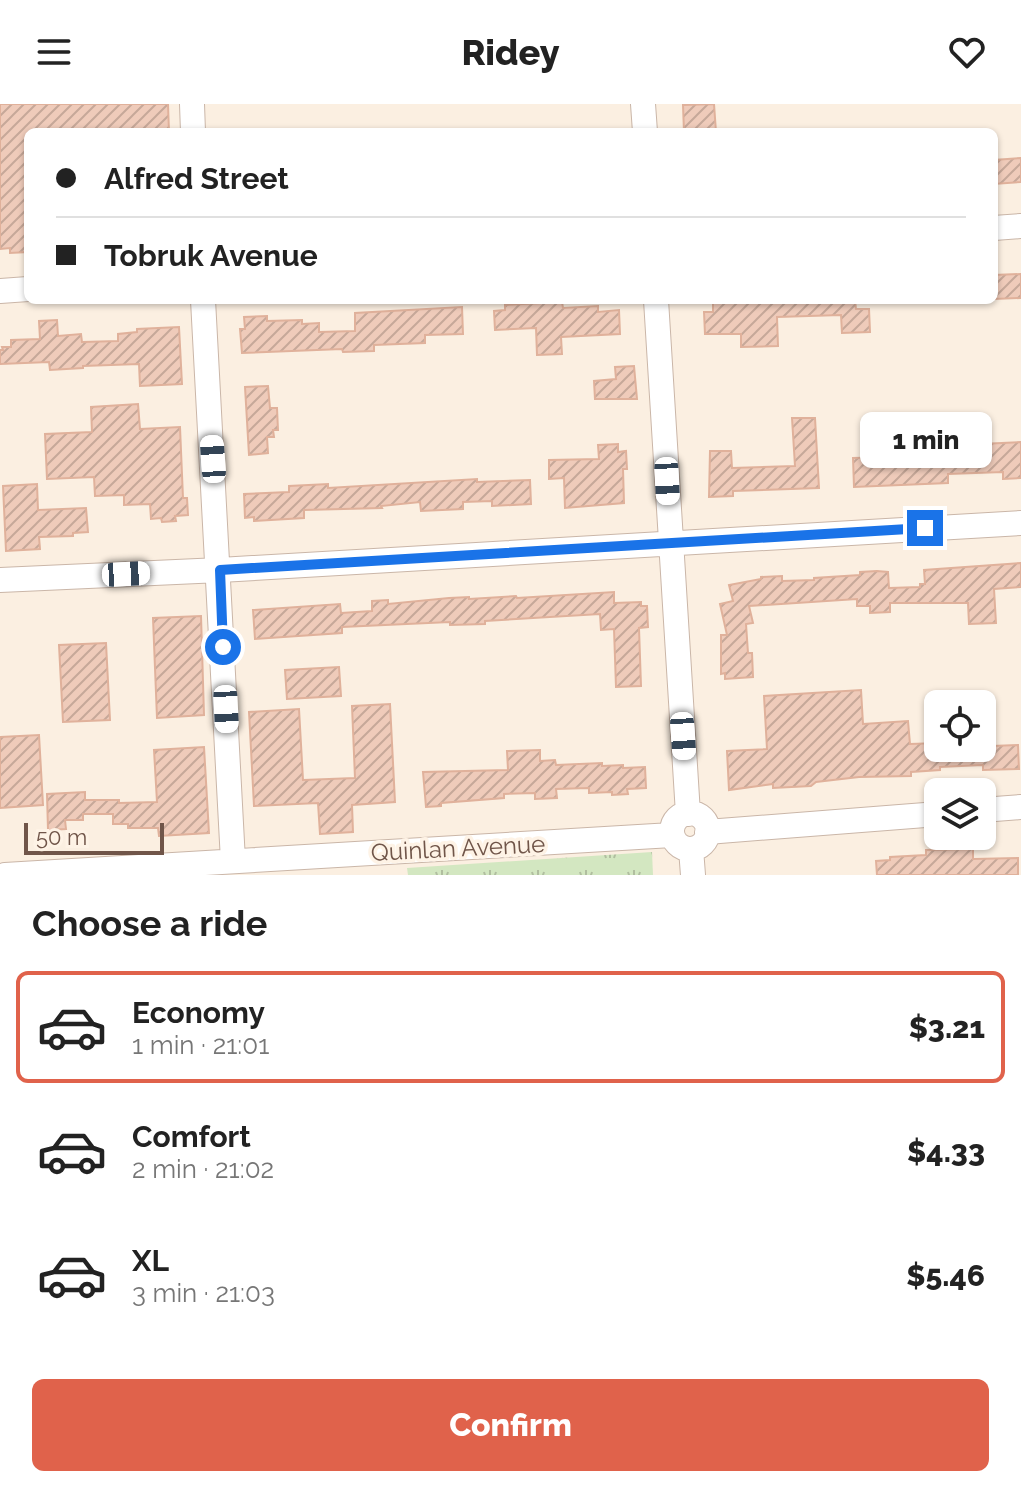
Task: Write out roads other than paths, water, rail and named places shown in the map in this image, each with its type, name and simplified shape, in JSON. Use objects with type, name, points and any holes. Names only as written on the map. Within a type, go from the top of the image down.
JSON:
[{"type":"street","points":[[192,104],[193,128]]},
{"type":"street","points":[[643,104],[645,128]]},
{"type":"street","points":[[998,228],[1021,226]]},
{"type":"street","points":[[0,291],[24,289]]},
{"type":"street","points":[[203,304],[220,570],[233,861]]},
{"type":"street","points":[[656,304],[688,814],[694,814],[704,821],[690,839],[693,875]]},
{"type":"street","points":[[0,580],[1021,523]]},
{"type":"street","points":[[996,809],[1021,807]]},
{"type":"street","name":"Quinlan Avenue","points":[[5,875],[78,873],[233,861],[385,864],[690,839],[924,815]]}]
